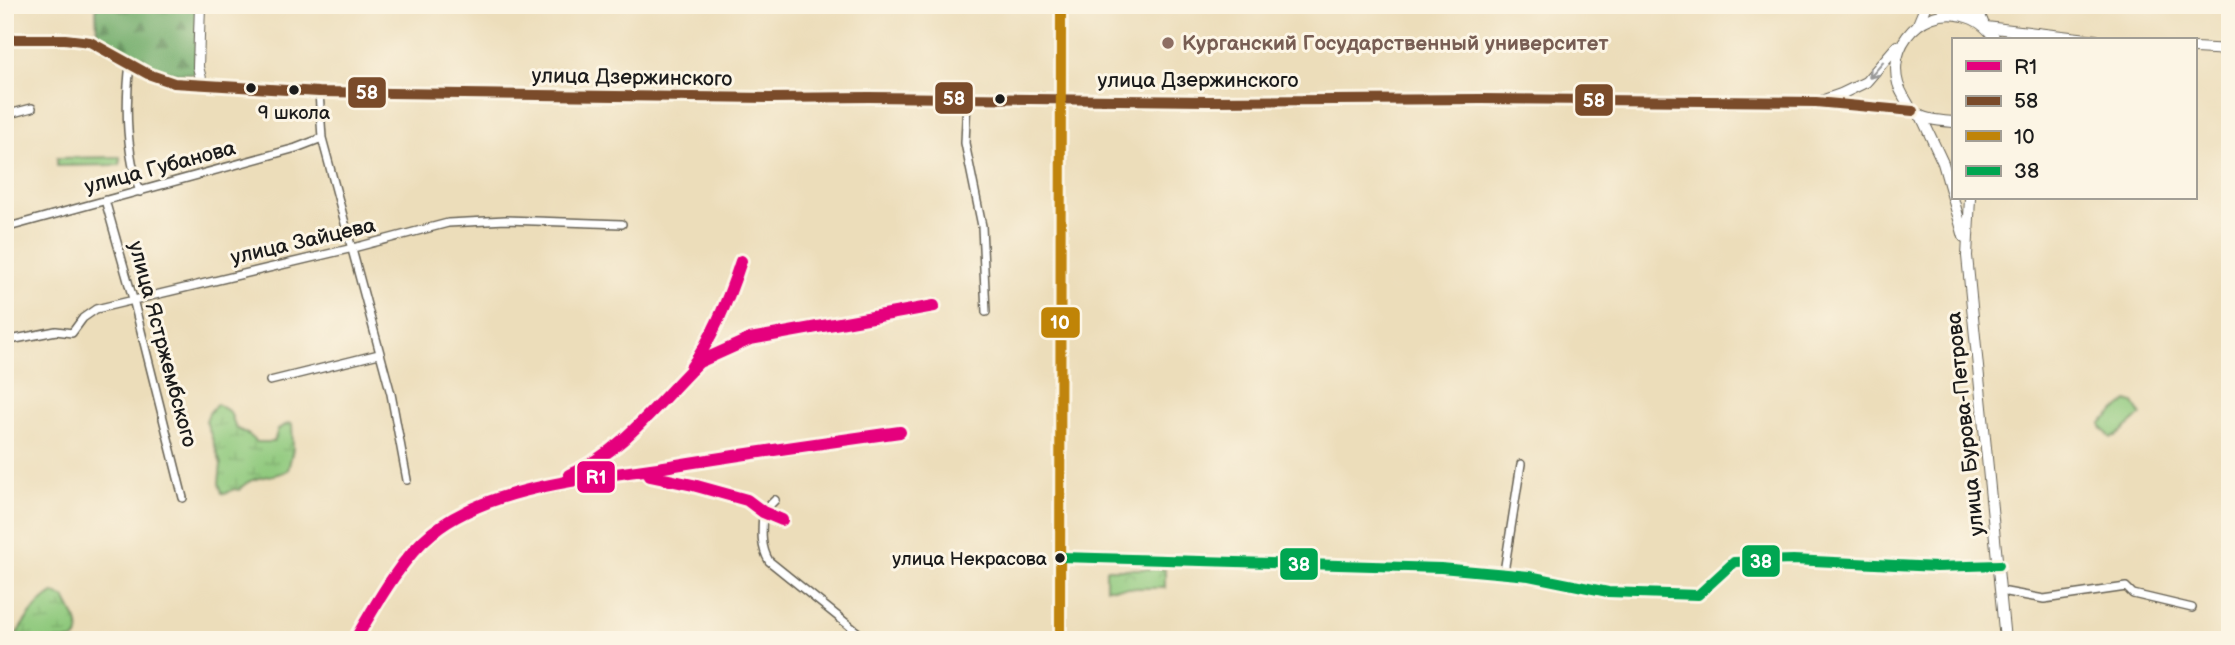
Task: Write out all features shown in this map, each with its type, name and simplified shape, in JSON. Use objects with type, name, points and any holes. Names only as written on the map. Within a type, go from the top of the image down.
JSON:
[{"type":"main road","points":[[200,5],[198,58],[203,86]]},
{"type":"main road","points":[[1060,640],[1061,5]]},
{"type":"main road","points":[[1918,24],[1926,5]]},
{"type":"main road","points":[[1976,5],[1985,27],[1994,38]]},
{"type":"main road","points":[[1918,24],[1936,15],[1954,14],[1970,18],[1985,27],[2079,38]]},
{"type":"main road","name":"улица Дзержинского","points":[[1816,102],[1866,82],[1918,24]]},
{"type":"main road","name":"улица Бурова-Петрова","points":[[1905,37],[1897,55],[1896,74],[1901,92],[1917,113],[1943,163],[1952,194]]},
{"type":"main road","name":"улица Дзержинского","points":[[5,39],[80,40],[101,47],[160,79],[203,86],[319,92],[1208,101],[1484,99],[1816,102],[1917,113],[1939,121],[1952,122]]},
{"type":"main road","points":[[2196,48],[2230,50]]},
{"type":"main road","name":"улица Бурова-Петрова","points":[[1954,200],[1967,246]]},
{"type":"main road","name":"улица Бурова-Петрова","points":[[1970,200],[1967,246],[2006,640]]},
{"type":"street","points":[[130,63],[127,95],[132,168],[140,192]]},
{"type":"street","points":[[319,92],[322,138],[391,394],[407,480]]},
{"type":"street","points":[[967,98],[965,144],[982,226],[986,312]]},
{"type":"street","points":[[5,115],[32,108]]},
{"type":"street","name":"улица Губанова","points":[[5,228],[296,148],[322,138]]},
{"type":"street","name":"улица Ястржембского","points":[[105,200],[183,498]]},
{"type":"street","name":"улица Зайцева","points":[[5,341],[56,331],[72,332],[89,313],[133,299],[448,223],[506,220],[622,224]]},
{"type":"street","points":[[270,381],[379,354]]},
{"type":"street","points":[[1504,572],[1521,464]]},
{"type":"street","points":[[775,500],[763,512],[762,543],[769,561],[867,640]]},
{"type":"street","points":[[1060,557],[1401,566],[1504,572],[1608,592],[1698,595],[1734,562],[1793,560],[1937,567],[1999,565]]},
{"type":"street","points":[[2001,591],[2044,598],[2126,587],[2133,594],[2192,608]]},
{"type":"green space","points":[[96,5],[198,5],[195,74],[163,72],[97,37]]},
{"type":"green space","points":[[120,157],[120,165],[57,166],[57,158]]},
{"type":"green space","points":[[2127,401],[2134,403],[2141,415],[2111,438],[2101,427],[2101,423]]},
{"type":"green space","points":[[217,404],[230,412],[236,428],[257,442],[274,442],[278,429],[292,424],[293,449],[288,470],[250,481],[239,490],[222,493],[219,483],[221,464],[206,421]]},
{"type":"green space","points":[[1106,569],[1165,569],[1165,588],[1106,588]]},
{"type":"green space","points":[[54,593],[65,598],[77,621],[77,637],[74,640],[13,640],[37,607]]},
{"type":"transit line","name":"10","points":[[1060,640],[1061,5]]},
{"type":"transit line","name":"58","points":[[5,39],[65,39],[90,42],[148,74],[174,83],[319,92],[1208,101],[1481,99],[1816,102],[1913,111]]},
{"type":"transit line","name":"R1","points":[[691,368],[720,316],[741,261]]},
{"type":"transit line","name":"R1","points":[[569,475],[607,453],[639,425],[699,362],[750,339],[934,306]]},
{"type":"transit line","name":"R1","points":[[355,640],[389,583],[421,543],[455,517],[482,504],[512,494],[574,480],[900,432]]},
{"type":"transit line","name":"R1","points":[[650,476],[747,500],[763,512],[782,520]]},
{"type":"transit line","name":"38","points":[[1061,557],[1441,568],[1529,576],[1608,592],[1698,595],[1734,562],[1793,560],[1937,567],[1999,565]]},
{"type":"place","name":"Курганский Государственный университет","points":[[1168,43]]},
{"type":"place","name":"9 школа","points":[[294,90]]},
{"type":"place","name":"улица Некрасова","points":[[1060,558]]}]
